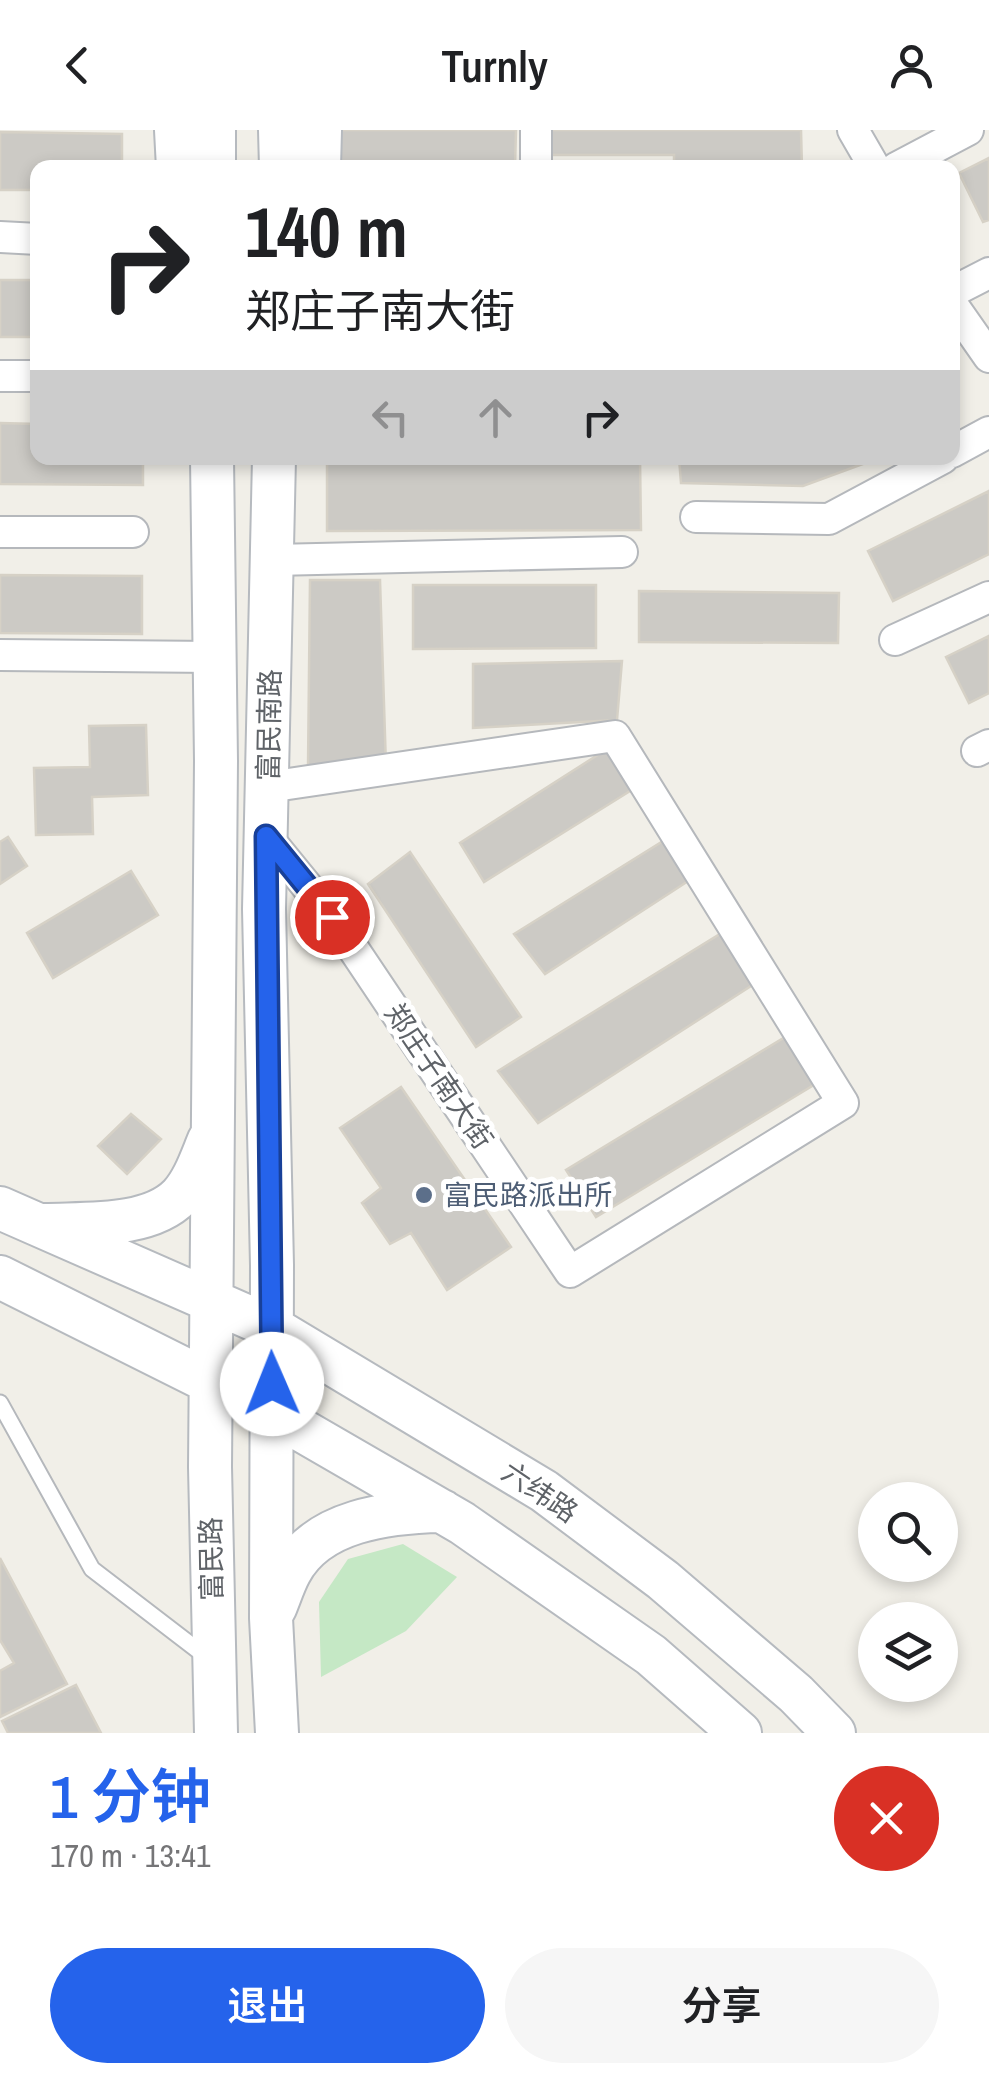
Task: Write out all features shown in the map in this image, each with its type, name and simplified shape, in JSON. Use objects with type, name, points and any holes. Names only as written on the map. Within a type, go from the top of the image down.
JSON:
[{"type":"main road","points":[[176,130],[178,160]]},
{"type":"main road","points":[[214,130],[214,160]]},
{"type":"main road","points":[[280,130],[280,160]]},
{"type":"main road","points":[[319,160],[320,130]]},
{"type":"main road","name":"富民南路","points":[[212,465],[215,1126]]},
{"type":"main road","name":"富民南路","points":[[272,1413],[266,836],[274,465]]},
{"type":"main road","points":[[19,1217],[150,1214],[179,1196],[194,1175],[215,1126]]},
{"type":"main road","name":"富民路","points":[[215,1126],[210,1385],[216,1733]]},
{"type":"main road","points":[[19,1217],[212,1301]]},
{"type":"main road","points":[[0,1277],[272,1413],[442,1511],[651,1655],[740,1733]]},
{"type":"main road","name":"六纬路","points":[[212,1301],[271,1327],[544,1491],[663,1580],[796,1694],[834,1733]]},
{"type":"main road","points":[[272,1413],[271,1618],[277,1733]]},
{"type":"main road","points":[[271,1618],[290,1570],[314,1543],[338,1529],[374,1518],[442,1511]]},
{"type":"street","points":[[536,130],[536,160]]},
{"type":"street","points":[[854,130],[870,160]]},
{"type":"street","points":[[911,160],[968,130]]},
{"type":"street","points":[[0,237],[30,238]]},
{"type":"street","points":[[960,288],[989,273]]},
{"type":"street","points":[[960,315],[989,357]]},
{"type":"street","points":[[0,376],[30,376]]},
{"type":"street","points":[[960,448],[989,432]]},
{"type":"street","points":[[696,517],[829,519],[930,465]]},
{"type":"street","points":[[0,532],[133,532]]},
{"type":"street","points":[[274,560],[622,552]]},
{"type":"street","points":[[895,640],[989,597]]},
{"type":"street","points":[[0,655],[214,656]]},
{"type":"street","name":"郑庄子南大街","points":[[266,836],[332,917],[570,1272],[843,1103],[614,736],[268,788]]},
{"type":"lane","points":[[0,1403],[92,1570],[212,1661]]},
{"type":"green space","points":[[403,1544],[457,1577],[406,1631],[321,1677],[319,1602],[348,1559]]},
{"type":"building","points":[[341,130],[516,130],[515,160],[340,160]]},
{"type":"building","points":[[547,130],[801,130],[802,160],[547,155]]},
{"type":"building","points":[[0,132],[122,134],[122,160],[30,160],[30,190],[0,190]]},
{"type":"building","points":[[989,158],[989,220],[983,222],[960,172]]},
{"type":"building","points":[[0,280],[30,280],[30,337],[0,337]]},
{"type":"building","points":[[0,423],[30,424],[30,465],[143,465],[143,485],[0,484]]},
{"type":"building","points":[[327,465],[640,465],[641,530],[327,531]]},
{"type":"building","points":[[680,465],[860,465],[803,486],[681,483]]},
{"type":"building","points":[[989,491],[989,554],[893,601],[868,551]]},
{"type":"building","points":[[0,575],[142,576],[142,634],[0,633]]},
{"type":"building","points":[[310,580],[380,580],[386,766],[308,768]]},
{"type":"building","points":[[413,585],[596,585],[596,648],[413,649]]},
{"type":"building","points":[[639,591],[839,593],[838,643],[639,642]]},
{"type":"building","points":[[989,636],[989,693],[969,703],[946,657]]},
{"type":"building","points":[[622,661],[617,720],[473,728],[473,664]]},
{"type":"building","points":[[146,725],[148,795],[92,797],[93,834],[36,835],[34,768],[90,767],[89,726]]},
{"type":"building","points":[[607,749],[635,788],[484,882],[460,843]]},
{"type":"building","points":[[8,837],[27,866],[0,884],[0,842]]},
{"type":"building","points":[[668,838],[696,876],[545,974],[514,934]]},
{"type":"building","points":[[410,852],[521,1017],[476,1047],[368,884]]},
{"type":"building","points":[[131,871],[158,915],[53,978],[27,933]]},
{"type":"building","points":[[728,929],[762,979],[538,1123],[498,1071]]},
{"type":"building","points":[[795,1031],[822,1080],[596,1217],[566,1170]]},
{"type":"building","name":"富民路派出所","points":[[401,1087],[511,1247],[447,1290],[411,1233],[390,1244],[362,1203],[381,1188],[340,1128]]},
{"type":"building","points":[[131,1114],[161,1139],[127,1174],[98,1146]]},
{"type":"building","points":[[0,1558],[67,1684],[0,1717],[0,1671],[14,1663],[0,1640]]},
{"type":"building","points":[[76,1685],[101,1733],[8,1733],[2,1721]]},
{"type":"place","name":"富民路派出所","points":[[424,1195]]},
{"type":"route","points":[[272,1384],[266,836],[332,917]]}]
